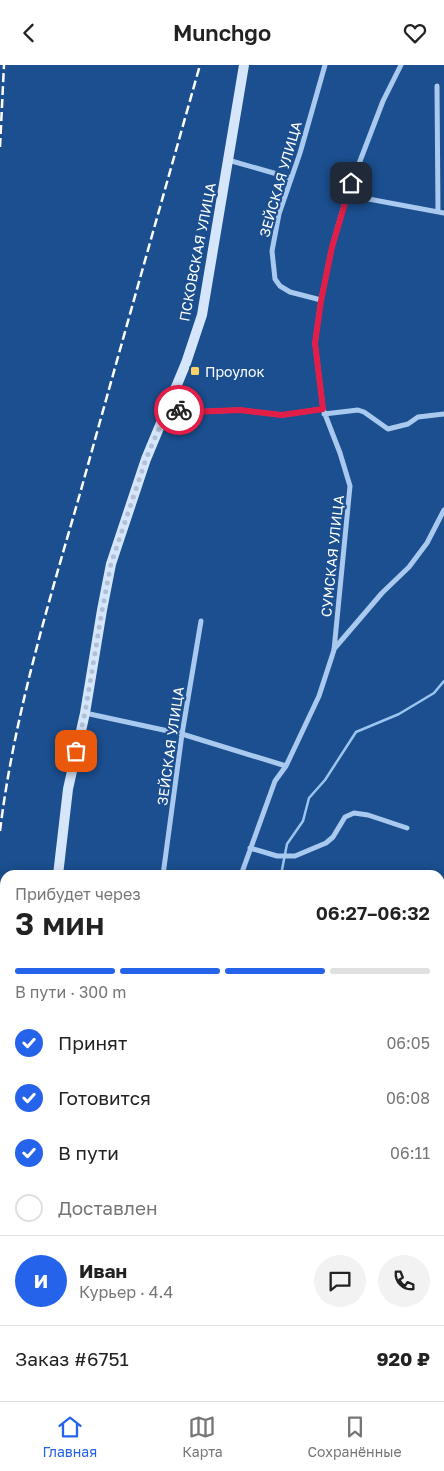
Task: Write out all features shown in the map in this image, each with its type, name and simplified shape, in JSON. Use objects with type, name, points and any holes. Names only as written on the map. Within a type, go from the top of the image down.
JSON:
[{"type":"street","name":"ПСКОВСКАЯ УЛИЦА","points":[[59,870],[68,789],[85,713],[111,564],[146,459],[186,363],[202,315],[244,65]]},
{"type":"street","name":"ЗЕЙСКАЯ УЛИЦА","points":[[321,301],[290,292],[280,286],[275,279],[272,251],[279,214],[300,153],[325,65]]},
{"type":"street","name":"СУМСКАЯ УЛИЦА","points":[[334,650],[350,486],[340,453],[324,412],[315,343],[332,247],[347,195],[383,101],[401,65]]},
{"type":"street","points":[[347,195],[441,212],[437,86]]},
{"type":"street","points":[[228,160],[291,178]]},
{"type":"street","points":[[168,407],[191,412],[240,410],[282,415],[358,410],[364,412],[386,429],[408,425],[418,417],[444,414]]},
{"type":"street","points":[[243,870],[274,781],[286,766],[319,696],[334,650],[382,593],[409,567],[427,543],[444,510]]},
{"type":"street","name":"ЗЕЙСКАЯ УЛИЦА","points":[[164,870],[182,734],[201,621]]},
{"type":"street","points":[[85,713],[182,734],[286,766]]},
{"type":"street","points":[[250,847],[277,856],[295,856],[326,843],[333,837],[345,817],[354,813],[368,815],[408,828]]},
{"type":"waterway","points":[[282,870],[287,844],[303,821],[309,798],[325,780],[356,732],[399,714],[434,693],[444,681]]},
{"type":"railway","points":[[0,147],[4,65]]},
{"type":"railway","points":[[0,831],[14,745],[34,659],[200,65]]},
{"type":"way so far","points":[[76,751],[85,713],[111,564],[146,459],[168,407],[179,410]]},
{"type":"place","name":"Проулок","points":[[195,371]]},
{"type":"route","points":[[179,410],[191,412],[240,410],[282,415],[323,409],[315,343],[332,247],[351,183]]}]
